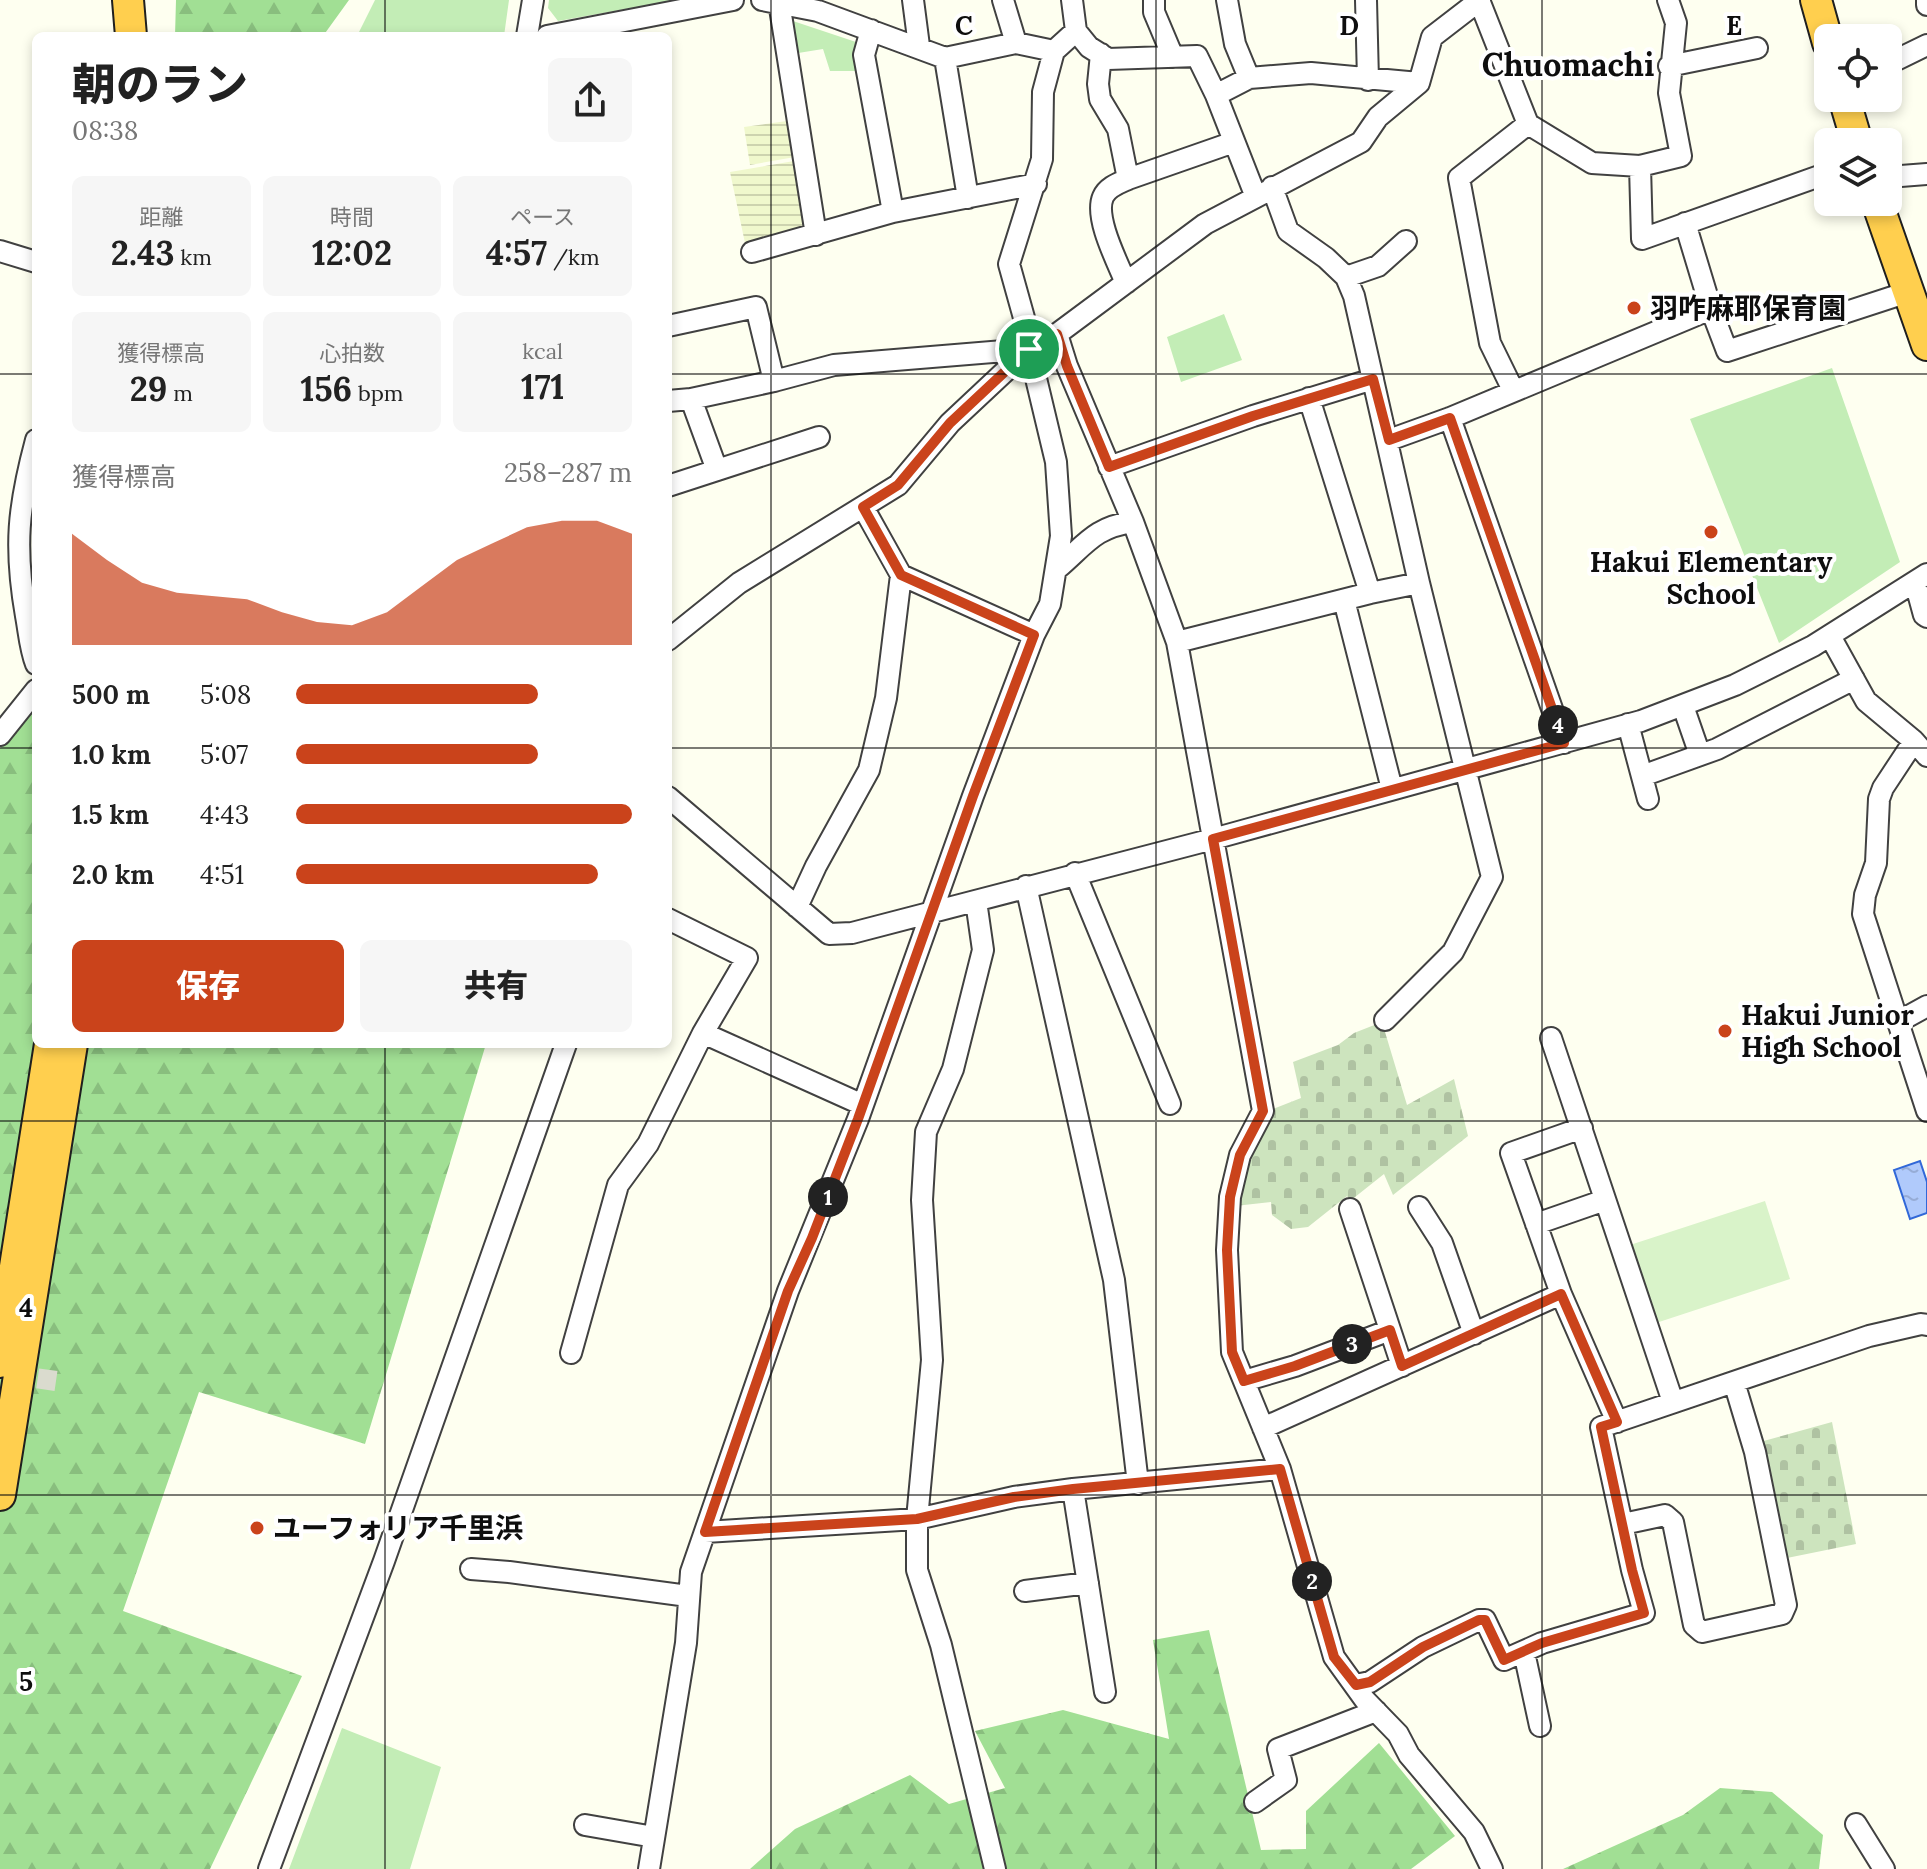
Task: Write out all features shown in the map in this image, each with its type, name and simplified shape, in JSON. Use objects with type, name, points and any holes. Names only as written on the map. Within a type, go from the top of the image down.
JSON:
[{"type":"highway","points":[[128,0],[131,32]]},
{"type":"highway","points":[[149,0],[151,32]]},
{"type":"highway","points":[[1816,0],[1823,24]]},
{"type":"highway","points":[[1882,216],[1927,345]]},
{"type":"highway","points":[[0,1362],[49,1048]]},
{"type":"highway","points":[[0,1495],[71,1048]]},
{"type":"street","points":[[528,32],[533,0]]},
{"type":"street","points":[[568,32],[733,0]]},
{"type":"street","points":[[913,0],[919,46]]},
{"type":"street","points":[[1003,0],[1016,43]]},
{"type":"street","points":[[1072,0],[1076,31],[1089,47],[1108,59],[1197,56],[1234,142],[1288,231],[1326,258],[1346,277],[1354,296],[1419,583],[1492,877],[1453,952],[1385,1020]]},
{"type":"street","points":[[1154,0],[1154,12],[1173,57]]},
{"type":"street","points":[[1227,0],[1235,44],[1249,78]]},
{"type":"street","points":[[1366,0],[1368,80]]},
{"type":"street","points":[[672,637],[739,583],[898,485],[950,423],[1029,349],[1057,334],[1205,224],[1361,142],[1378,117],[1419,83],[1432,37],[1479,0],[1528,124],[1592,163],[1640,166],[1681,156],[1669,93],[1669,66],[1676,23],[1668,0]]},
{"type":"street","points":[[770,1],[819,6],[945,58],[1016,43],[1054,51]]},
{"type":"street","points":[[770,1],[780,23],[816,235]]},
{"type":"street","points":[[871,30],[864,55],[893,212]]},
{"type":"street","points":[[649,1869],[686,1643],[691,1572],[788,1291],[812,1238],[863,1105],[1034,635],[1050,604],[1061,536],[1056,462],[1026,325],[1009,264],[1042,159],[1043,92],[1054,51],[1076,31]]},
{"type":"street","points":[[1902,57],[1927,45]]},
{"type":"street","points":[[1669,66],[1757,48]]},
{"type":"street","points":[[1101,54],[1100,99],[1118,129],[1128,179]]},
{"type":"street","points":[[945,58],[968,198]]},
{"type":"street","points":[[1216,95],[1249,78],[1311,73],[1419,83]]},
{"type":"street","points":[[1513,390],[1490,343],[1459,178],[1528,124]]},
{"type":"street","points":[[1126,283],[1102,222],[1102,198],[1112,187],[1128,179],[1234,142]]},
{"type":"street","points":[[1640,166],[1642,239],[1814,178]]},
{"type":"street","points":[[1902,176],[1927,174]]},
{"type":"street","points":[[752,252],[893,212],[1036,184]]},
{"type":"street","points":[[1685,223],[1727,351],[1908,292]]},
{"type":"street","points":[[1346,277],[1378,266],[1406,241]]},
{"type":"street","points":[[0,251],[32,261]]},
{"type":"street","points":[[672,325],[756,307],[774,381]]},
{"type":"street","points":[[1389,440],[1450,418],[1711,309]]},
{"type":"street","points":[[1057,334],[1067,366],[1133,522],[1177,642],[1263,1111],[1240,1155],[1230,1197],[1227,1250],[1232,1352],[1280,1469],[1334,1657],[1398,1734],[1409,1755],[1474,1832],[1492,1869]]},
{"type":"street","points":[[672,401],[774,381],[834,365],[1029,349]]},
{"type":"street","points":[[1109,467],[1373,379]]},
{"type":"street","points":[[1309,398],[1370,593]]},
{"type":"street","points":[[691,399],[717,470]]},
{"type":"street","points":[[1450,418],[1564,743]]},
{"type":"street","points":[[672,485],[819,437]]},
{"type":"street","points":[[32,456],[23,493],[17,553],[32,644]]},
{"type":"street","points":[[797,907],[869,770],[886,698],[901,575],[863,507]]},
{"type":"street","points":[[1058,568],[1098,531],[1111,525],[1133,522]]},
{"type":"street","points":[[901,575],[1034,635]]},
{"type":"street","points":[[672,803],[829,934],[839,935],[1213,839],[1564,743],[1683,706],[1735,685],[1830,636],[1921,578],[1924,615],[1927,617]]},
{"type":"street","points":[[1177,642],[1419,583]]},
{"type":"street","points":[[1344,600],[1392,789]]},
{"type":"street","points":[[1830,636],[1866,701],[1920,748],[1883,788],[1879,799],[1876,863],[1865,895],[1863,914],[1927,1111]]},
{"type":"street","points":[[1642,776],[1700,755],[1854,679]]},
{"type":"street","points":[[0,735],[32,695]]},
{"type":"street","points":[[1683,706],[1700,755]]},
{"type":"street","points":[[1628,724],[1648,799]]},
{"type":"street","points":[[1075,873],[1170,1104]]},
{"type":"street","points":[[1026,886],[1114,1280],[1138,1484]]},
{"type":"street","points":[[976,901],[983,950],[953,1069],[926,1132],[922,1200],[932,1360],[917,1519],[917,1570],[941,1645],[995,1869]]},
{"type":"street","points":[[571,1353],[618,1185],[648,1144],[703,1033],[747,958],[672,921]]},
{"type":"street","points":[[1898,1022],[1927,1006]]},
{"type":"street","points":[[703,1033],[863,1105]]},
{"type":"street","points":[[1551,1038],[1673,1402]]},
{"type":"street","points":[[269,1869],[384,1561],[565,1048]]},
{"type":"street","points":[[1582,1128],[1511,1153],[1561,1294],[1617,1422]]},
{"type":"street","points":[[1536,1224],[1605,1200]]},
{"type":"street","points":[[1419,1207],[1442,1243],[1474,1334]]},
{"type":"street","points":[[1350,1209],[1402,1366]]},
{"type":"street","points":[[1263,1428],[1561,1294]]},
{"type":"street","points":[[1356,1685],[1370,1682],[1423,1647],[1479,1620],[1485,1620],[1504,1660],[1542,1643],[1644,1613],[1601,1427],[1869,1336],[1925,1323]]},
{"type":"street","points":[[1244,1381],[1295,1366],[1390,1330]]},
{"type":"street","points":[[1623,1524],[1665,1515],[1673,1522],[1694,1625],[1702,1632],[1782,1614],[1786,1605],[1755,1452],[1734,1382]]},
{"type":"street","points":[[705,1532],[917,1519],[1014,1497],[1280,1469]]},
{"type":"street","points":[[1073,1489],[1105,1692]]},
{"type":"street","points":[[471,1569],[688,1596]]},
{"type":"street","points":[[1025,1591],[1088,1583]]},
{"type":"street","points":[[1524,1652],[1540,1726]]},
{"type":"street","points":[[1255,1802],[1286,1780],[1278,1749],[1376,1711]]},
{"type":"street","points":[[1856,1824],[1884,1869]]},
{"type":"street","points":[[585,1825],[654,1837]]},
{"type":"green space","points":[[176,0],[349,0],[326,32],[175,32]]},
{"type":"green space","points":[[375,0],[509,0],[505,32],[359,32]]},
{"type":"green space","points":[[549,0],[677,0],[558,21],[548,8]]},
{"type":"green space","points":[[787,19],[856,42],[856,71],[830,71],[823,49],[792,54]]},
{"type":"green space","points":[[787,121],[795,157],[750,165],[744,127]]},
{"type":"green space","points":[[794,161],[806,229],[745,243],[730,172]]},
{"type":"green space","points":[[1224,314],[1242,360],[1181,382],[1167,337]]},
{"type":"green space","points":[[1832,368],[1900,562],[1779,643],[1690,419]]},
{"type":"green space","points":[[32,712],[32,1048],[485,1048],[365,1444],[199,1392],[123,1611],[302,1676],[210,1869],[0,1869],[0,748]]},
{"type":"green space","points":[[1382,1022],[1407,1105],[1454,1079],[1468,1136],[1393,1195],[1384,1174],[1350,1201],[1347,1196],[1308,1227],[1291,1229],[1272,1215],[1271,1202],[1235,1206],[1246,1155],[1273,1109],[1301,1098],[1293,1062],[1338,1045],[1354,1033]]},
{"type":"green space","points":[[1765,1201],[1790,1279],[1656,1323],[1630,1245]]},
{"type":"green space","points":[[1832,1422],[1856,1544],[1782,1559],[1760,1442]]},
{"type":"green space","points":[[1209,1630],[1261,1850],[1306,1849],[1306,1811],[1379,1743],[1455,1836],[1411,1869],[750,1869],[795,1829],[910,1775],[949,1804],[1005,1788],[975,1731],[1063,1710],[1169,1739],[1153,1640]]},
{"type":"green space","points":[[342,1728],[441,1767],[410,1869],[289,1869]]},
{"type":"green space","points":[[1720,1788],[1772,1792],[1823,1835],[1819,1869],[1563,1869],[1683,1815]]},
{"type":"water","points":[[1920,1161],[1927,1182],[1927,1213],[1910,1219],[1894,1170]]},
{"type":"tunnel","points":[[8,1374],[56,1381]]},
{"type":"place","name":"羽咋麻耶保育園","points":[[1634,308]]},
{"type":"place","name":"Hakui Elementary School","points":[[1711,532]]},
{"type":"place","name":"Hakui Junior High School","points":[[1725,1031]]},
{"type":"place","name":"ユーフォリア千里浜","points":[[257,1528]]},
{"type":"district","name":"Chuomachi","points":[[1568,64]]},
{"type":"route","points":[[1057,334],[1109,467],[1253,416],[1373,379],[1389,440],[1450,418],[1564,743],[1213,839],[1263,1111],[1240,1155],[1230,1197],[1227,1250],[1232,1352],[1244,1381],[1295,1366],[1390,1330],[1402,1366],[1561,1294],[1617,1422],[1601,1427],[1644,1613],[1542,1643],[1504,1660],[1485,1620],[1479,1620],[1423,1647],[1370,1682],[1356,1685],[1334,1657],[1280,1469],[1014,1497],[917,1519],[705,1532],[788,1291],[858,1119],[1034,635],[901,575],[863,507],[898,485],[950,423],[1029,349],[1057,334]]}]
